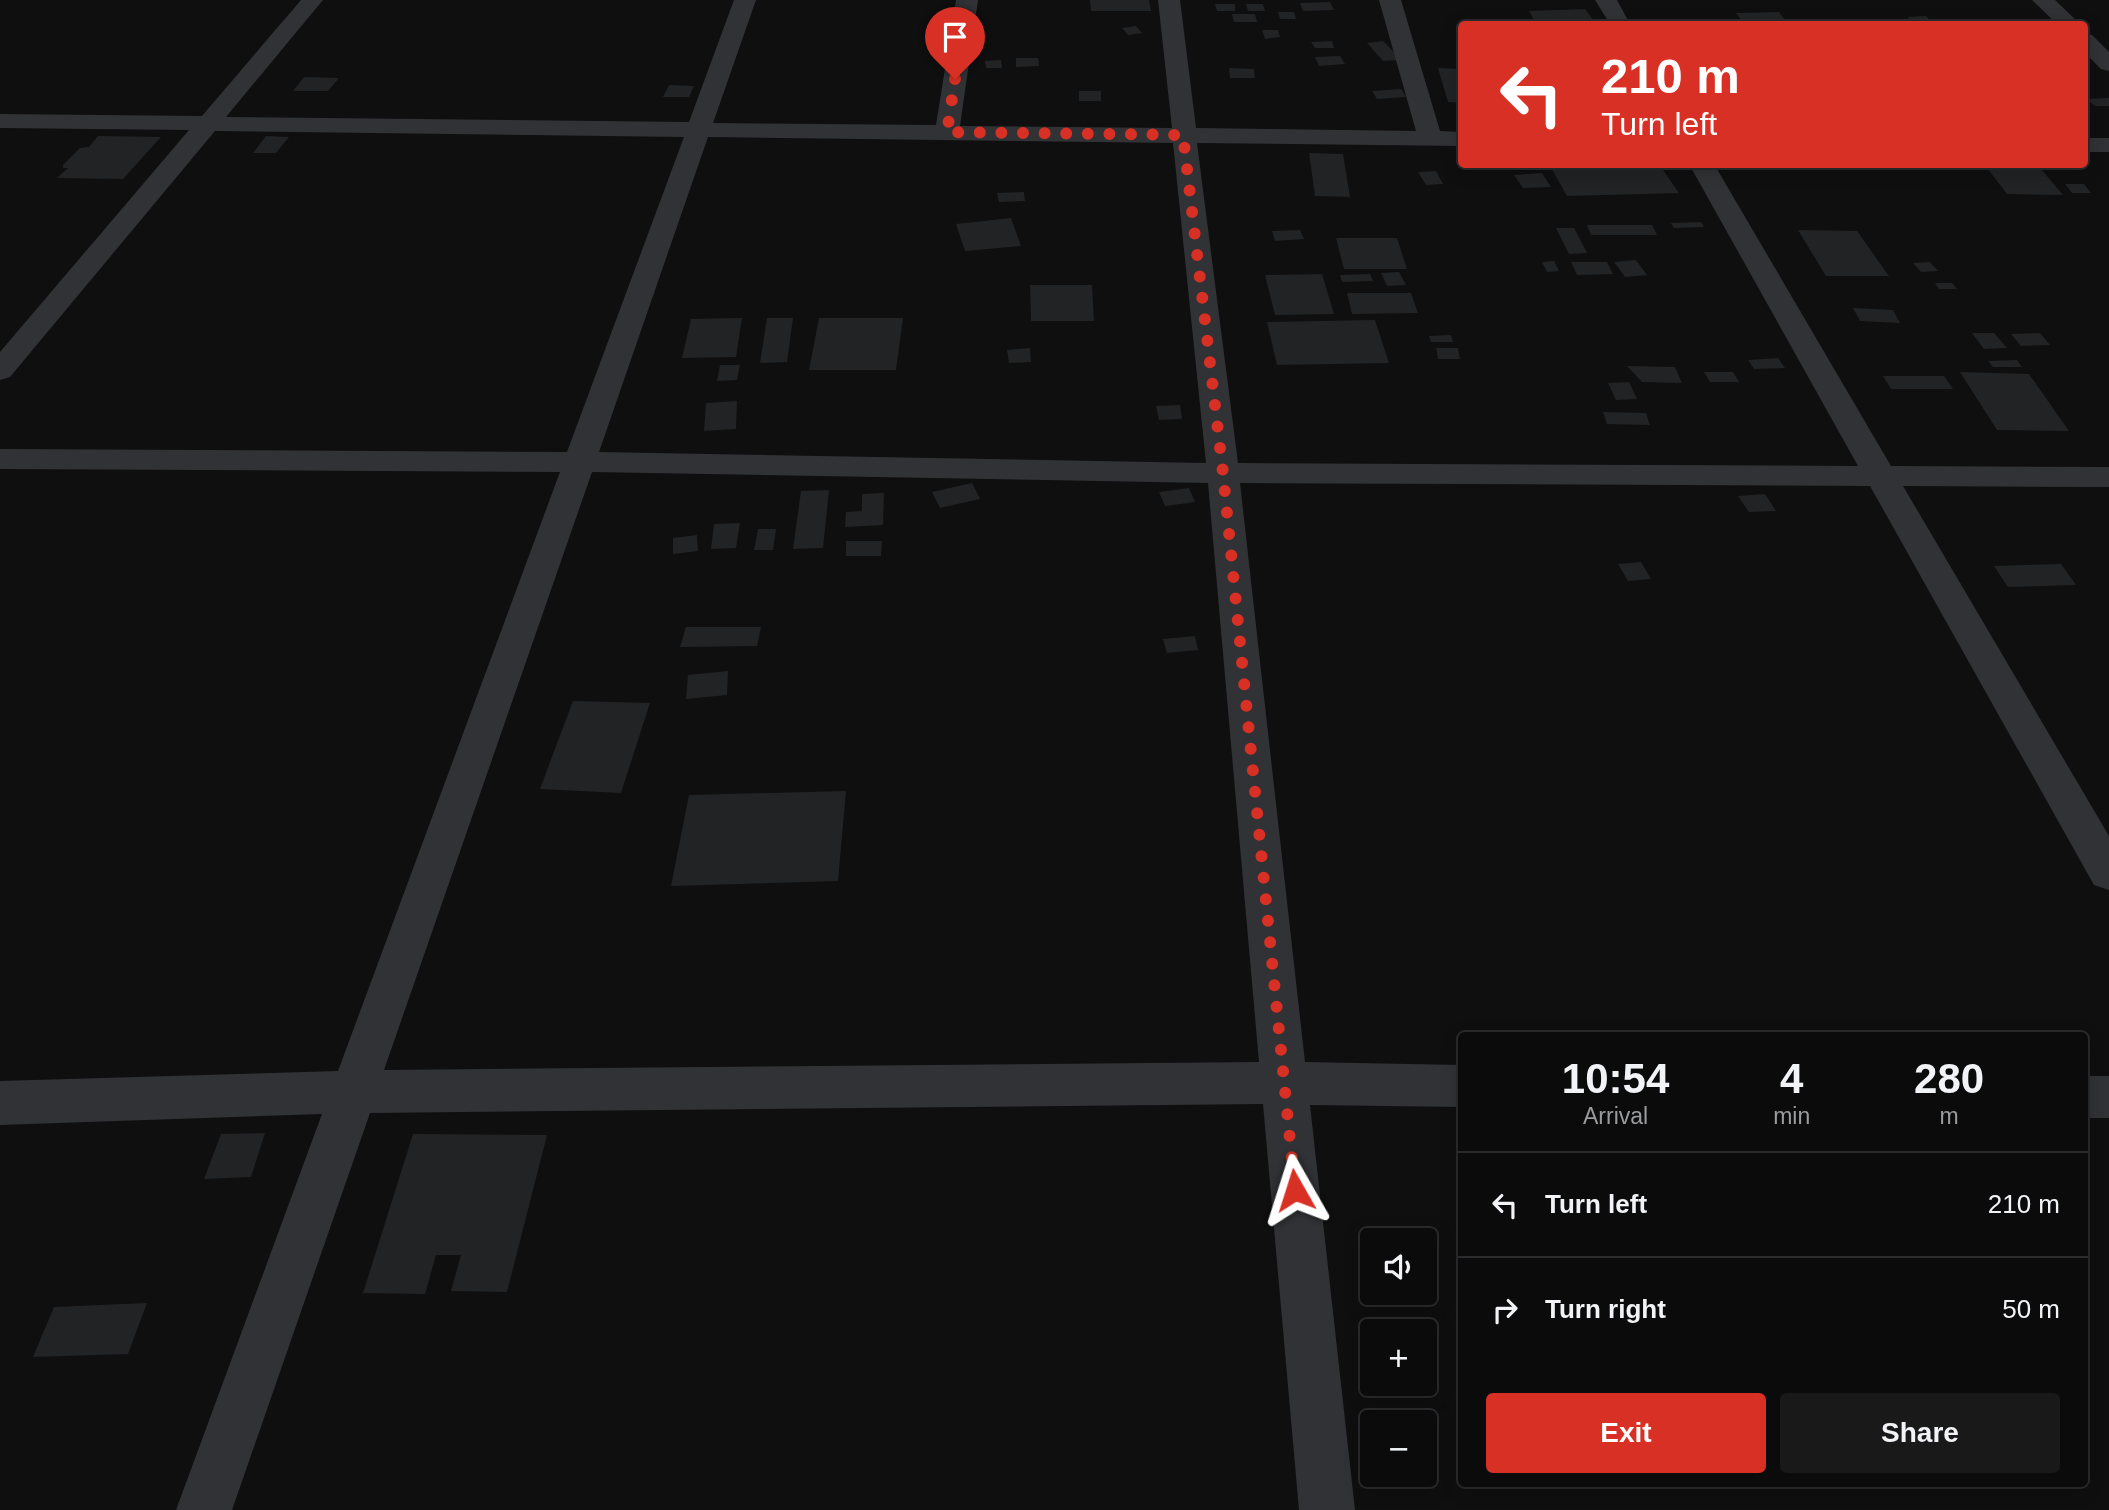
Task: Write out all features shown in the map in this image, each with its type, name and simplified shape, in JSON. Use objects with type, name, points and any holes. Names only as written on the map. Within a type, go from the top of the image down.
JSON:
[{"type":"street","points":[[0,371],[312,0]]},
{"type":"street","points":[[204,1510],[745,0]]},
{"type":"street","points":[[947,132],[967,0]]},
{"type":"street","points":[[1169,0],[1223,473],[1327,1510]]},
{"type":"street","points":[[1390,0],[1430,138]]},
{"type":"street","points":[[1606,0],[1618,21]]},
{"type":"street","points":[[2043,0],[2066,21]]},
{"type":"street","points":[[2088,44],[2109,64]]},
{"type":"street","points":[[0,121],[1458,139]]},
{"type":"street","points":[[2088,145],[2109,145]]},
{"type":"street","points":[[1704,168],[2109,873]]},
{"type":"street","points":[[0,459],[580,461],[1223,473],[2109,477]]},
{"type":"street","points":[[0,1103],[353,1092],[1284,1083],[1458,1086]]},
{"type":"street","points":[[2088,1097],[2109,1097]]},
{"type":"building","points":[[1090,0],[1149,0],[1151,11],[1091,11]]},
{"type":"building","points":[[1330,2],[1334,10],[1303,11],[1300,3]]},
{"type":"building","points":[[1215,4],[1235,4],[1235,11],[1217,11]]},
{"type":"building","points":[[1246,4],[1263,4],[1265,11],[1248,11]]},
{"type":"building","points":[[1585,9],[1594,21],[1535,21],[1529,11]]},
{"type":"building","points":[[1278,12],[1294,12],[1296,19],[1280,19]]},
{"type":"building","points":[[1779,12],[1786,21],[1741,20],[1736,13]]},
{"type":"building","points":[[1232,14],[1255,14],[1257,22],[1234,22]]},
{"type":"building","points":[[1926,16],[1931,21],[1912,21],[1907,17]]},
{"type":"building","points":[[1136,26],[1142,33],[1128,35],[1122,28]]},
{"type":"building","points":[[1262,30],[1278,30],[1280,37],[1265,39]]},
{"type":"building","points":[[1332,41],[1334,48],[1315,48],[1311,42]]},
{"type":"building","points":[[1383,41],[1400,60],[1383,61],[1367,43]]},
{"type":"building","points":[[1340,56],[1345,64],[1319,66],[1315,57]]},
{"type":"building","points":[[1016,58],[1038,58],[1039,66],[1016,67]]},
{"type":"building","points":[[1001,60],[1002,68],[986,68],[985,61]]},
{"type":"building","points":[[1229,68],[1254,69],[1255,78],[1230,78]]},
{"type":"building","points":[[1438,68],[1458,69],[1458,103],[1448,102]]},
{"type":"building","points":[[304,77],[339,78],[328,91],[293,91]]},
{"type":"building","points":[[669,85],[694,86],[689,97],[663,97]]},
{"type":"building","points":[[1401,89],[1406,97],[1377,99],[1372,91]]},
{"type":"building","points":[[1079,91],[1101,91],[1101,101],[1079,101]]},
{"type":"building","points":[[2109,98],[2109,106],[2095,106],[2088,99]]},
{"type":"building","points":[[98,136],[161,137],[123,179],[57,178],[68,168],[63,168],[63,165],[80,148],[89,147]]},
{"type":"building","points":[[266,136],[289,137],[276,153],[253,153]]},
{"type":"building","points":[[1309,153],[1343,154],[1350,197],[1315,196]]},
{"type":"building","points":[[1551,168],[1662,168],[1679,193],[1567,196]]},
{"type":"building","points":[[1987,168],[2040,168],[2063,195],[2007,194]]},
{"type":"building","points":[[1436,171],[1443,184],[1426,185],[1418,172]]},
{"type":"building","points":[[1542,173],[1551,187],[1523,188],[1514,175]]},
{"type":"building","points":[[2065,184],[2084,184],[2091,193],[2072,193]]},
{"type":"building","points":[[1024,192],[1025,201],[999,202],[997,193]]},
{"type":"building","points":[[1011,218],[1021,246],[965,251],[956,224]]},
{"type":"building","points":[[1701,222],[1704,227],[1674,228],[1671,223]]},
{"type":"building","points":[[1587,225],[1652,225],[1657,235],[1591,235]]},
{"type":"building","points":[[1556,228],[1574,228],[1587,253],[1569,254]]},
{"type":"building","points":[[1300,230],[1304,239],[1275,241],[1272,231]]},
{"type":"building","points":[[1798,230],[1857,231],[1889,276],[1826,276]]},
{"type":"building","points":[[1336,238],[1397,238],[1407,269],[1344,269]]},
{"type":"building","points":[[1636,260],[1647,275],[1625,277],[1614,262]]},
{"type":"building","points":[[1554,261],[1559,271],[1547,272],[1542,262]]},
{"type":"building","points":[[1571,262],[1607,262],[1613,274],[1577,275]]},
{"type":"building","points":[[1930,262],[1938,271],[1921,272],[1913,263]]},
{"type":"building","points":[[1399,272],[1406,285],[1387,286],[1381,273]]},
{"type":"building","points":[[1322,274],[1334,314],[1275,315],[1265,275]]},
{"type":"building","points":[[1370,274],[1373,281],[1342,282],[1340,275]]},
{"type":"building","points":[[1935,283],[1952,283],[1957,289],[1939,289]]},
{"type":"building","points":[[1030,285],[1092,285],[1094,321],[1031,321]]},
{"type":"building","points":[[1347,293],[1411,293],[1418,313],[1352,314]]},
{"type":"building","points":[[1853,308],[1893,310],[1900,323],[1860,321]]},
{"type":"building","points":[[742,318],[736,357],[682,358],[691,319]]},
{"type":"building","points":[[767,318],[793,318],[787,362],[760,363]]},
{"type":"building","points":[[819,318],[903,318],[896,370],[809,370]]},
{"type":"building","points":[[1375,320],[1389,363],[1277,365],[1267,322]]},
{"type":"building","points":[[1972,333],[1994,333],[2007,348],[1984,349]]},
{"type":"building","points":[[2040,333],[2050,345],[2021,346],[2011,334]]},
{"type":"building","points":[[1451,335],[1453,342],[1431,342],[1429,336]]},
{"type":"building","points":[[1030,348],[1031,362],[1009,363],[1007,350]]},
{"type":"building","points":[[1436,348],[1458,348],[1460,359],[1438,359]]},
{"type":"building","points":[[1778,358],[1785,368],[1754,369],[1748,360]]},
{"type":"building","points":[[2017,360],[2022,367],[1993,367],[1988,361]]},
{"type":"building","points":[[720,365],[740,365],[737,380],[717,381]]},
{"type":"building","points":[[1627,366],[1675,367],[1682,383],[1642,382]]},
{"type":"building","points":[[1704,372],[1733,372],[1739,382],[1710,382]]},
{"type":"building","points":[[1960,372],[2029,374],[2069,431],[1997,430]]},
{"type":"building","points":[[1883,376],[1944,376],[1953,389],[1891,389]]},
{"type":"building","points":[[1629,382],[1637,399],[1616,400],[1608,383]]},
{"type":"building","points":[[737,401],[736,429],[704,431],[706,403]]},
{"type":"building","points":[[1180,405],[1182,419],[1159,420],[1156,406]]},
{"type":"building","points":[[1603,412],[1646,413],[1650,425],[1607,424]]},
{"type":"building","points":[[972,483],[980,499],[940,508],[932,492]]},
{"type":"building","points":[[1189,488],[1195,502],[1165,506],[1159,492]]},
{"type":"building","points":[[829,490],[823,548],[793,549],[801,491]]},
{"type":"building","points":[[884,493],[883,525],[845,527],[846,512],[862,511],[862,494]]},
{"type":"building","points":[[1765,494],[1776,511],[1749,512],[1738,496]]},
{"type":"building","points":[[740,523],[736,548],[711,549],[714,524]]},
{"type":"building","points":[[758,529],[776,529],[773,550],[754,550]]},
{"type":"building","points":[[697,535],[698,551],[673,554],[673,538]]},
{"type":"building","points":[[846,541],[882,541],[881,556],[846,556]]},
{"type":"building","points":[[1641,562],[1651,579],[1628,581],[1618,564]]},
{"type":"building","points":[[2061,564],[2076,585],[2008,587],[1994,566]]},
{"type":"building","points":[[686,627],[761,627],[757,646],[680,647]]},
{"type":"building","points":[[1195,636],[1198,650],[1167,653],[1163,639]]},
{"type":"building","points":[[728,671],[727,695],[686,699],[688,675]]},
{"type":"building","points":[[573,701],[650,703],[621,793],[540,789]]},
{"type":"building","points":[[846,791],[838,881],[671,886],[689,795]]},
{"type":"building","points":[[265,1133],[251,1177],[204,1179],[221,1134]]},
{"type":"building","points":[[413,1134],[547,1135],[507,1292],[451,1291],[461,1255],[436,1255],[425,1294],[363,1293]]},
{"type":"building","points":[[147,1303],[128,1354],[33,1357],[54,1307]]},
{"type":"route","points":[[955,79],[947,132],[1183,135],[1223,473],[1295,1190]]}]
